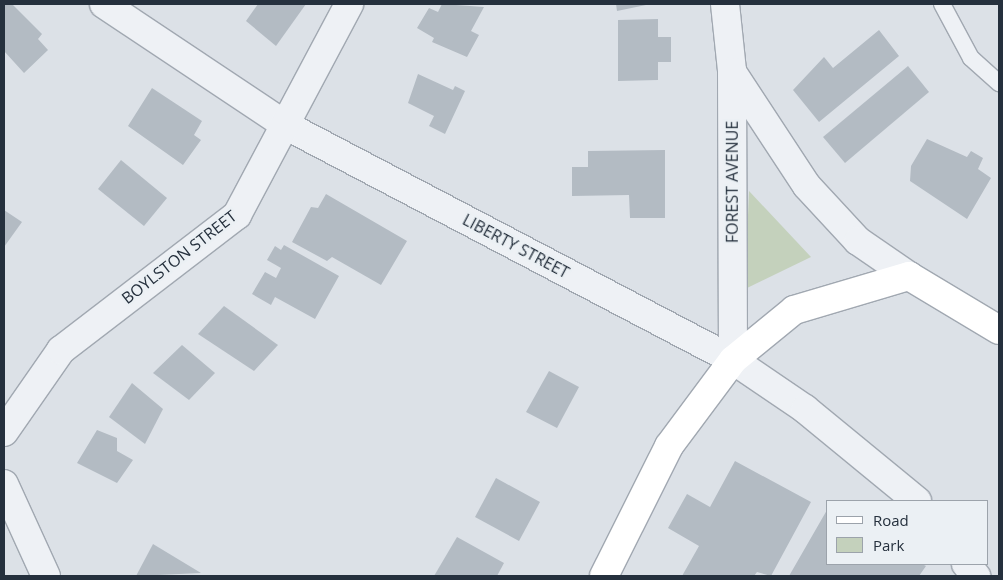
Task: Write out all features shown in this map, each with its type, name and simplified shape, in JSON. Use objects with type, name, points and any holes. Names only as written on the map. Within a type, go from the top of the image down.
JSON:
[{"type":"street","name":"LIBERTY STREET","points":[[104,4],[287,126],[733,360],[806,409],[916,500]]},
{"type":"street","name":"BOYLSTON STREET","points":[[4,432],[61,350],[237,215],[287,126],[349,4]]},
{"type":"street","name":"FOREST AVENUE","points":[[725,4],[732,71],[733,360]]},
{"type":"street","points":[[732,71],[807,186],[858,241],[909,276],[999,330]]},
{"type":"street","points":[[604,576],[669,446],[733,360],[794,310],[909,276]]},
{"type":"street","points":[[4,484],[46,576]]},
{"type":"street","points":[[967,565],[976,576]]},
{"type":"lane","points":[[942,4],[971,58],[999,83]]},
{"type":"green space","points":[[749,191],[811,257],[745,289]]},
{"type":"building","points":[[12,4],[42,34],[38,39],[48,50],[24,73],[4,51],[4,5]]},
{"type":"building","points":[[258,4],[306,4],[276,46],[246,21]]},
{"type":"building","points":[[442,4],[484,7],[471,31],[479,35],[467,57],[432,42],[434,38],[417,28],[429,8],[438,12]]},
{"type":"building","points":[[616,4],[646,4],[646,5],[617,11]]},
{"type":"building","points":[[658,19],[658,37],[671,37],[671,62],[658,62],[658,80],[618,81],[618,20]]},
{"type":"building","points":[[879,30],[899,56],[819,122],[793,90],[824,57],[833,68]]},
{"type":"building","points":[[908,66],[929,92],[845,163],[823,137]]},
{"type":"building","points":[[418,74],[453,90],[455,86],[465,91],[445,134],[429,126],[434,116],[408,103]]},
{"type":"building","points":[[152,88],[202,121],[194,135],[201,140],[183,165],[128,126]]},
{"type":"building","points":[[927,139],[967,157],[971,151],[983,158],[978,169],[991,178],[967,219],[910,181],[911,166]]},
{"type":"building","points":[[665,150],[665,218],[630,218],[629,195],[572,196],[572,167],[588,167],[588,151]]},
{"type":"building","points":[[121,160],[167,198],[144,226],[98,189]]},
{"type":"building","points":[[326,194],[407,241],[381,285],[332,257],[327,261],[292,242],[311,207],[318,208]]},
{"type":"building","points":[[4,210],[22,222],[4,247]]},
{"type":"building","points":[[284,245],[339,276],[315,319],[275,297],[271,305],[252,294],[265,272],[276,278],[281,268],[267,260],[275,246],[281,250]]},
{"type":"building","points":[[224,306],[278,345],[254,371],[198,334]]},
{"type":"building","points":[[182,345],[215,373],[189,400],[153,373]]},
{"type":"building","points":[[549,371],[579,387],[557,428],[526,412]]},
{"type":"building","points":[[132,383],[163,409],[145,444],[109,417]]},
{"type":"building","points":[[97,430],[117,438],[117,451],[133,460],[117,483],[77,463]]},
{"type":"building","points":[[735,461],[811,502],[771,576],[757,572],[754,576],[682,576],[699,546],[668,528],[687,494],[710,507]]},
{"type":"building","points":[[496,478],[540,502],[519,541],[475,517]]},
{"type":"building","points":[[826,512],[826,565],[926,566],[919,576],[789,576]]},
{"type":"building","points":[[457,537],[504,563],[497,576],[434,576]]},
{"type":"building","points":[[153,544],[201,573],[136,576]]}]
